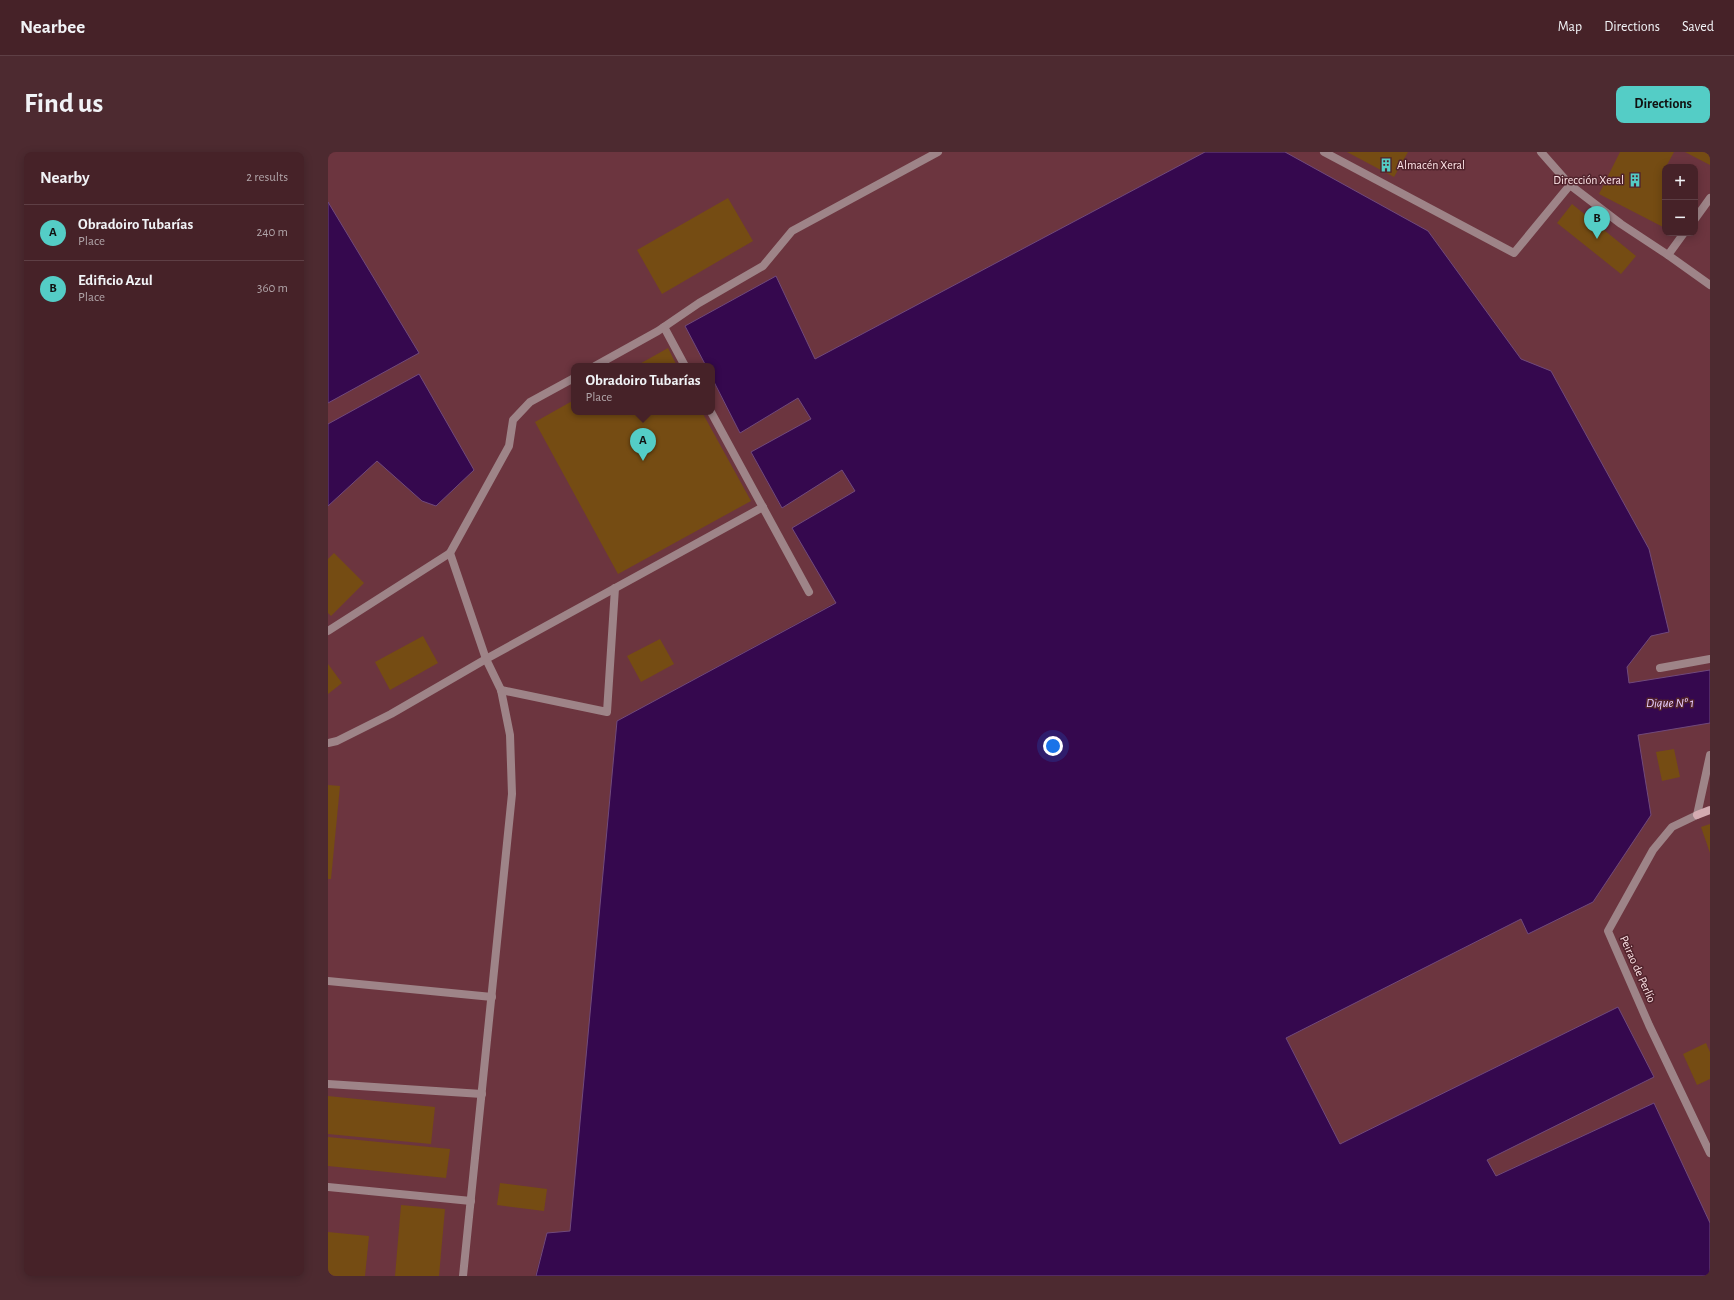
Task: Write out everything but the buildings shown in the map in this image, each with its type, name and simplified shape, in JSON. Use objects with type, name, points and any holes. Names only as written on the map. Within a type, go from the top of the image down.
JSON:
[{"type":"street","points":[[1697,815],[1710,810]]},
{"type":"lane","points":[[600,363],[664,327],[699,303],[764,266],[792,231],[938,152]]},
{"type":"lane","points":[[1324,152],[1514,254],[1570,185]]},
{"type":"lane","points":[[1541,152],[1570,185],[1621,224],[1710,285]]},
{"type":"lane","points":[[1698,215],[1710,198]]},
{"type":"lane","points":[[1668,255],[1682,236]]},
{"type":"lane","points":[[664,327],[683,363]]},
{"type":"lane","points":[[328,631],[450,553],[508,446],[514,420],[530,402],[571,380]]},
{"type":"lane","points":[[713,415],[809,592]]},
{"type":"lane","points":[[328,743],[337,741],[391,714],[486,659],[763,507]]},
{"type":"lane","points":[[450,553],[486,659],[501,690],[510,735],[512,794],[463,1276]]},
{"type":"lane","points":[[501,690],[607,712],[615,588]]},
{"type":"lane","points":[[1660,668],[1710,659]]},
{"type":"lane","points":[[1697,815],[1710,755]]},
{"type":"lane","name":"Peirao de Perlío","points":[[1697,815],[1672,827],[1653,850],[1608,931],[1649,1025],[1710,1153]]},
{"type":"lane","points":[[328,981],[492,997]]},
{"type":"lane","points":[[328,1084],[482,1094]]},
{"type":"lane","points":[[328,1187],[471,1201]]},
{"type":"shaded area","points":[[328,152],[1205,152],[815,359],[776,276],[685,326],[704,363],[571,363],[571,415],[715,415],[715,385],[740,433],[798,398],[811,420],[751,452],[781,507],[842,470],[855,491],[792,528],[836,602],[617,721],[570,1234],[547,1233],[535,1276],[328,1276],[328,506],[377,461],[422,501],[436,506],[474,470],[328,424]]},
{"type":"shaded area","points":[[1285,152],[1710,152],[1710,1223],[1654,1103],[1495,1176],[1487,1159],[1654,1077],[1618,1007],[1340,1145],[1286,1037],[1521,919],[1528,934],[1520,359]]},
{"type":"water","name":"Dique Nº 1","points":[[1205,152],[1285,152],[1428,231],[1521,359],[1551,371],[1649,549],[1669,632],[1651,636],[1627,667],[1629,683],[1710,670],[1710,723],[1638,735],[1651,815],[1593,902],[1528,934],[1521,919],[1286,1038],[1340,1144],[1618,1007],[1654,1077],[1487,1160],[1496,1176],[1654,1103],[1710,1223],[1710,1276],[536,1276],[547,1233],[570,1231],[617,721],[836,603],[792,528],[855,491],[842,470],[782,508],[751,452],[811,419],[798,398],[740,433],[715,384],[715,363],[704,363],[685,326],[776,276],[815,359]]},
{"type":"water","points":[[328,202],[419,353],[328,403]]},
{"type":"water","points":[[419,374],[474,470],[436,506],[422,501],[377,461],[328,506],[328,424]]},
{"type":"place","name":"Almacén Xeral","points":[[1386,165]]},
{"type":"place","name":"Dirección Xeral","points":[[1635,180]]},
{"type":"place","name":"Edificio Azul","points":[[1597,239]]},
{"type":"place","name":"Obradoiro Tubarías","points":[[643,461]]}]
